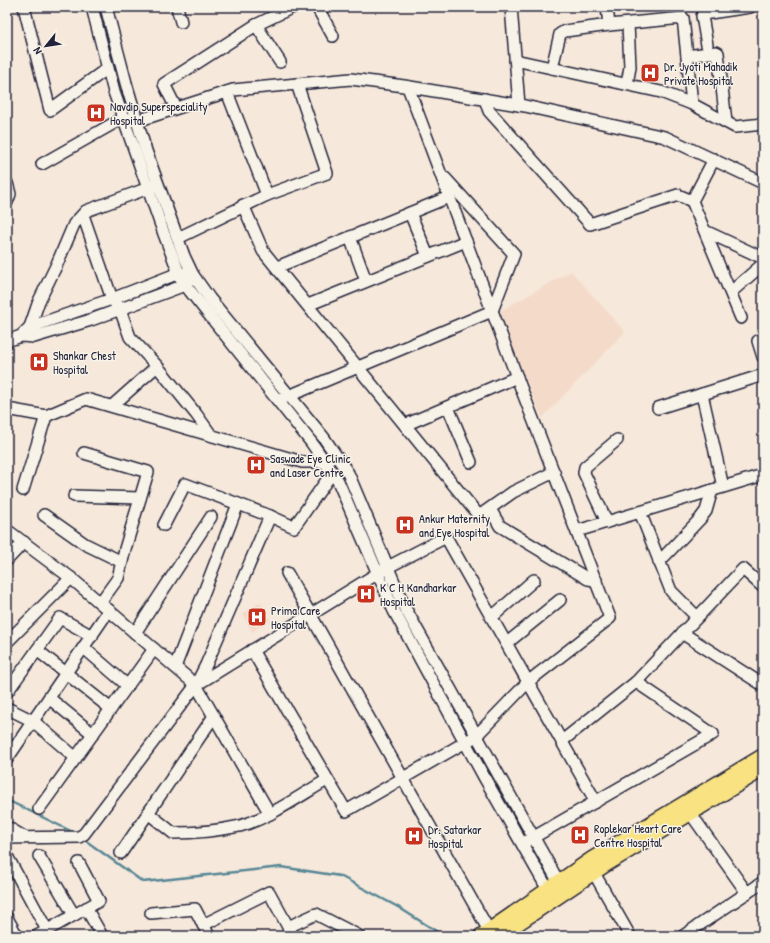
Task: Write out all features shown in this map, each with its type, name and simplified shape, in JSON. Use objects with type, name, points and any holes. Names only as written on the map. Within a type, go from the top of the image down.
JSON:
[{"type":"main road","points":[[687,809],[763,756]]},
{"type":"main road","points":[[490,935],[590,868],[687,809],[763,769]]},
{"type":"street","points":[[24,7],[50,110],[108,68]]},
{"type":"street","points":[[92,7],[114,92],[148,189],[179,273],[185,285],[311,442],[338,481],[394,611],[522,844],[556,891]]},
{"type":"street","points":[[106,7],[137,121],[178,238],[193,275],[210,299],[324,438],[348,473],[405,608],[534,838],[556,891]]},
{"type":"street","points":[[177,7],[181,22]]},
{"type":"street","points":[[176,108],[164,84],[256,25],[294,7]]},
{"type":"street","points":[[317,7],[333,36]]},
{"type":"street","points":[[511,7],[519,105]]},
{"type":"street","points":[[607,7],[609,25]]},
{"type":"street","points":[[707,45],[702,16],[703,14],[750,7]]},
{"type":"street","points":[[552,68],[560,34],[565,31],[683,18],[692,104]]},
{"type":"street","points":[[627,84],[630,67],[628,24]]},
{"type":"street","points":[[256,25],[280,62]]},
{"type":"street","points":[[687,56],[718,53],[726,122]]},
{"type":"street","points":[[515,60],[661,92],[692,104],[735,126],[763,124]]},
{"type":"street","points":[[42,164],[123,118],[137,121],[233,90],[351,79],[519,105],[665,136],[763,183]]},
{"type":"street","points":[[178,238],[243,205],[327,173],[297,84]]},
{"type":"street","points":[[252,650],[346,811],[476,736],[529,681],[610,618],[517,377],[408,87]]},
{"type":"street","points":[[227,92],[267,195]]},
{"type":"street","points":[[485,99],[489,111],[590,224],[678,195],[692,201],[741,318]]},
{"type":"street","points":[[692,201],[714,159]]},
{"type":"street","points":[[278,401],[492,311],[514,254],[440,174]]},
{"type":"street","points":[[7,183],[10,194],[7,202]]},
{"type":"street","points":[[32,332],[39,301],[74,224],[86,211],[159,185]]},
{"type":"street","points":[[277,267],[449,197]]},
{"type":"street","points":[[243,205],[263,251],[479,516],[513,492],[554,472]]},
{"type":"street","points":[[410,213],[428,256]]},
{"type":"street","points":[[83,214],[112,299],[120,309],[130,337],[196,414],[211,435]]},
{"type":"street","points":[[705,231],[763,258]]},
{"type":"street","points":[[350,237],[366,281]]},
{"type":"street","points":[[308,305],[466,241]]},
{"type":"street","points":[[730,292],[763,264]]},
{"type":"street","points":[[7,341],[179,273],[193,275]]},
{"type":"street","points":[[32,332],[91,320],[185,285],[193,275]]},
{"type":"street","points":[[763,340],[758,341],[763,357]]},
{"type":"street","points":[[112,406],[156,366]]},
{"type":"street","points":[[658,408],[763,375]]},
{"type":"street","points":[[405,425],[517,377]]},
{"type":"street","points":[[702,394],[723,487]]},
{"type":"street","points":[[7,409],[46,416],[86,399],[302,462],[325,462],[338,458]]},
{"type":"street","points":[[448,406],[471,462]]},
{"type":"street","points":[[23,490],[46,416]]},
{"type":"street","points":[[606,522],[584,470],[585,467],[617,440]]},
{"type":"street","points":[[84,453],[148,472],[118,578],[100,602]]},
{"type":"street","points":[[164,525],[185,484],[270,516],[294,527],[332,473]]},
{"type":"street","points":[[576,531],[763,475]]},
{"type":"street","points":[[660,562],[706,511],[712,490]]},
{"type":"street","points":[[74,496],[140,498]]},
{"type":"street","points":[[175,667],[238,504]]},
{"type":"street","points":[[490,509],[500,526],[588,579],[596,580]]},
{"type":"street","points":[[640,512],[671,591],[698,617]]},
{"type":"street","points":[[44,515],[85,544],[122,562]]},
{"type":"street","points":[[136,633],[211,516]]},
{"type":"street","points":[[7,838],[82,835],[196,685],[270,516]]},
{"type":"street","points":[[7,530],[71,578],[196,685],[270,814]]},
{"type":"street","points":[[196,685],[388,567],[446,537],[529,681],[596,802]]},
{"type":"street","points":[[7,560],[24,542]]},
{"type":"street","points":[[562,741],[636,682],[743,569],[763,587]]},
{"type":"street","points":[[287,573],[490,935]]},
{"type":"street","points":[[7,642],[71,578]]},
{"type":"street","points":[[492,617],[534,580]]},
{"type":"street","points":[[507,643],[560,600]]},
{"type":"street","points":[[7,759],[109,610]]},
{"type":"street","points":[[7,692],[60,618],[92,636]]},
{"type":"street","points":[[682,633],[763,685]]},
{"type":"street","points":[[84,648],[128,686]]},
{"type":"street","points":[[39,809],[154,649]]},
{"type":"street","points":[[37,650],[111,709]]},
{"type":"street","points":[[522,844],[713,734],[636,682]]},
{"type":"street","points":[[49,698],[93,734]]},
{"type":"street","points":[[7,708],[33,721],[76,758]]},
{"type":"street","points":[[120,853],[214,716]]},
{"type":"street","points":[[148,813],[173,833],[201,833],[241,825],[270,814],[328,780]]},
{"type":"street","points":[[687,809],[747,893]]},
{"type":"street","points":[[7,827],[25,838]]},
{"type":"street","points":[[7,856],[47,930]]},
{"type":"street","points":[[39,856],[74,915]]},
{"type":"street","points":[[37,936],[98,902],[99,900],[79,862]]},
{"type":"street","points":[[590,868],[625,934]]},
{"type":"street","points":[[683,936],[763,882]]},
{"type":"street","points":[[203,925],[269,892],[290,931],[316,914],[359,936]]},
{"type":"street","points":[[86,908],[102,936]]},
{"type":"street","points":[[151,913],[195,909],[209,936]]},
{"type":"street","points":[[7,918],[17,936]]},
{"type":"shaded area","points":[[571,271],[625,332],[542,418],[497,313]]},
{"type":"shaded area","name":"Prima Care Hospital","points":[[260,602],[270,620],[252,632],[243,614]]},
{"type":"waterway","points":[[7,800],[75,833]]},
{"type":"waterway","points":[[82,838],[143,882],[281,867],[340,876],[398,907],[444,936]]},
{"type":"place","name":"Dr. Jyoti Mahadik Private Hospital","points":[[650,73]]},
{"type":"place","name":"Navdip Superspeciality Hospital","points":[[96,113]]},
{"type":"place","name":"Shankar Chest Hospital","points":[[39,362]]},
{"type":"place","name":"Saswade Eye Clinic and Laser Centre","points":[[256,465]]},
{"type":"place","name":"Ankur Maternity and Eye Hospital","points":[[405,525]]},
{"type":"place","name":"K C H Kandharkar Hospital","points":[[366,594]]},
{"type":"place","name":"Prima Care Hospital","points":[[257,617]]},
{"type":"place","name":"Roplekar Heart Care Centre Hospital","points":[[580,835]]},
{"type":"place","name":"Dr. Satarkar Hospital","points":[[414,836]]}]
